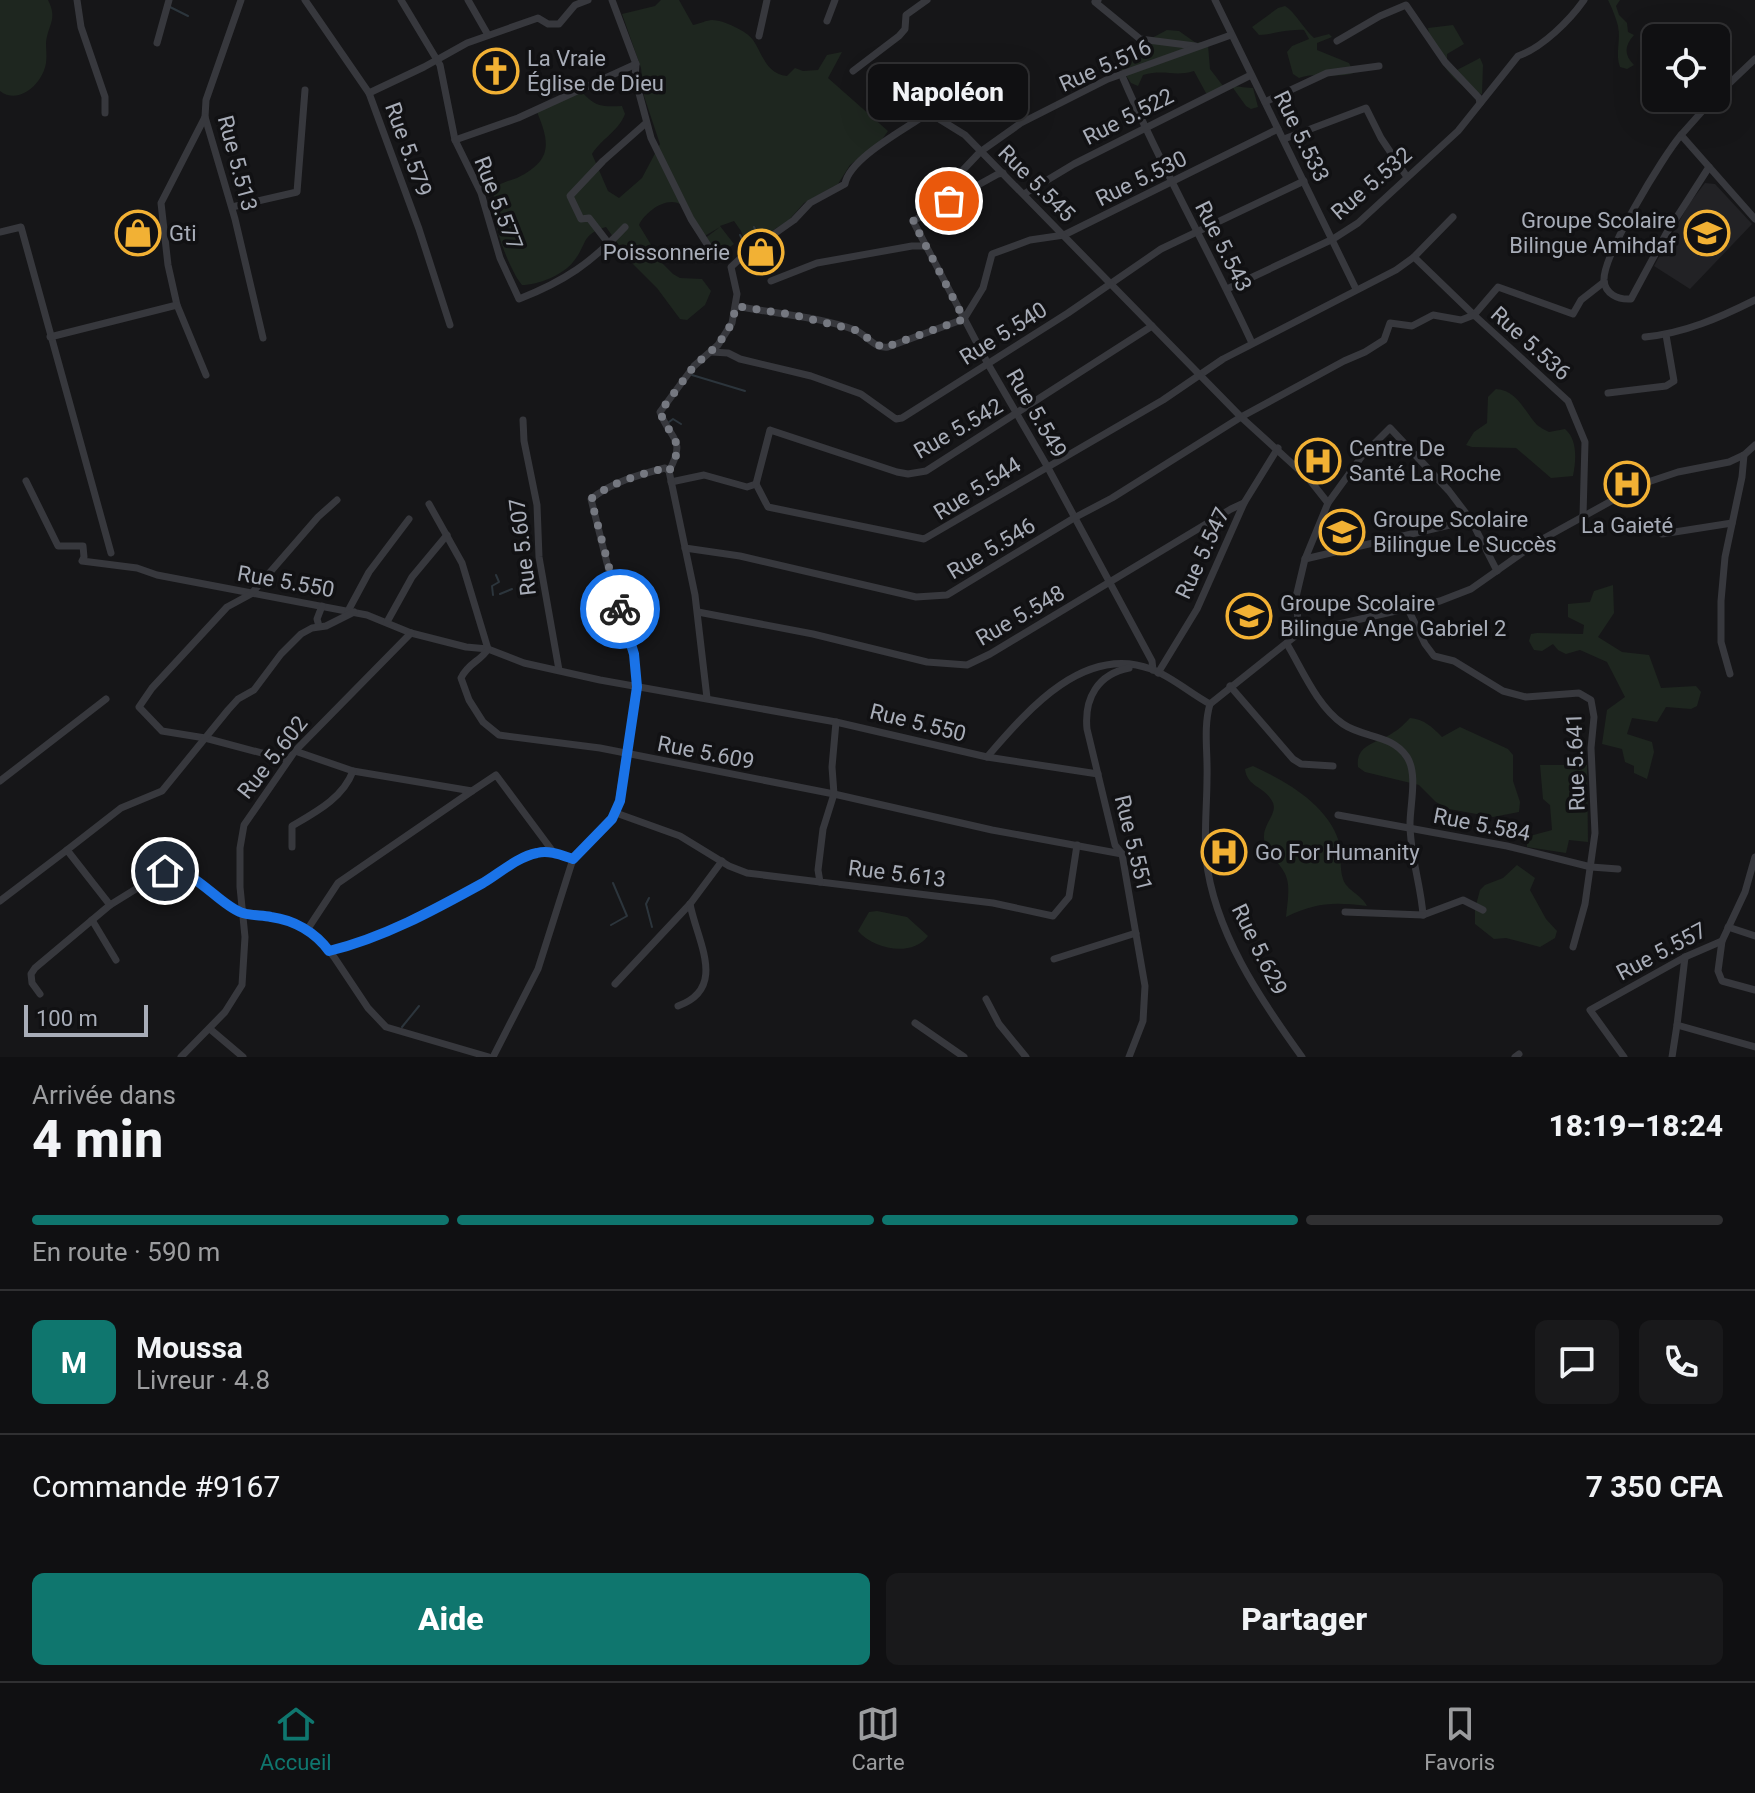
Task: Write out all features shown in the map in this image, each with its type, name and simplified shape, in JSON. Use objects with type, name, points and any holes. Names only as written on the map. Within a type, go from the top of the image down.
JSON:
[{"type":"street","points":[[77,0],[81,27],[105,97],[105,113]]},
{"type":"street","points":[[157,43],[169,0]]},
{"type":"street","name":"Rue 5.513","points":[[241,0],[206,100],[205,117],[232,207],[263,338]]},
{"type":"street","name":"Rue 5.579","points":[[305,0],[369,93],[450,325]]},
{"type":"street","name":"Rue 5.577","points":[[401,0],[444,76],[455,140],[481,193],[500,258],[519,299],[555,285],[576,272],[625,227]]},
{"type":"street","points":[[468,0],[488,35]]},
{"type":"street","points":[[369,93],[488,35],[538,18],[548,24],[559,24],[575,5],[588,0]]},
{"type":"street","points":[[612,0],[636,64],[635,78],[646,123],[691,219],[714,255]]},
{"type":"street","points":[[759,36],[767,0]]},
{"type":"street","points":[[827,21],[835,0]]},
{"type":"street","points":[[853,71],[899,36],[905,29],[906,15],[927,0]]},
{"type":"street","points":[[1098,0],[1095,2],[1140,39],[1199,46]]},
{"type":"street","name":"Rue 5.533","points":[[1215,0],[1356,289]]},
{"type":"street","name":"Rue 5.532","points":[[1227,289],[1333,239],[1358,223],[1458,131],[1518,56],[1527,53],[1549,35],[1584,0]]},
{"type":"street","points":[[1337,41],[1406,5],[1445,62],[1479,98],[1480,103]]},
{"type":"street","name":"Rue 5.516","points":[[963,170],[980,152],[1021,123],[1108,79],[1231,35]]},
{"type":"street","points":[[1730,83],[1755,59]]},
{"type":"street","points":[[455,140],[518,118],[636,64]]},
{"type":"street","points":[[1265,102],[1327,73],[1379,66]]},
{"type":"street","name":"Rue 5.522","points":[[1024,194],[1074,164],[1251,75]]},
{"type":"street","name":"Rue 5.543","points":[[1123,78],[1144,128],[1199,231],[1252,343]]},
{"type":"street","points":[[232,207],[297,192],[305,90]]},
{"type":"street","points":[[1284,139],[1366,108],[1381,138],[1407,177]]},
{"type":"street","name":"Rue 5.545","points":[[736,306],[737,294],[731,267],[794,220],[810,203],[845,184],[846,176],[858,160],[919,119],[923,109],[965,135],[1241,417],[1309,479],[1328,503]]},
{"type":"street","points":[[1702,112],[1666,152],[1649,180],[1609,259],[1604,282],[1609,293],[1622,300],[1631,299],[1666,234],[1709,167]]},
{"type":"street","points":[[205,117],[161,203],[168,265],[177,305],[206,375]]},
{"type":"street","points":[[609,244],[589,218],[581,219],[570,196],[646,123]]},
{"type":"street","name":"Rue 5.530","points":[[964,319],[983,288],[992,254],[1030,240],[1064,235],[1278,129]]},
{"type":"street","points":[[1681,135],[1755,219]]},
{"type":"street","name":"Rue 5.549","points":[[1003,173],[913,221],[1156,671]]},
{"type":"street","name":"Rue 5.540","points":[[711,352],[728,353],[740,359],[811,376],[861,394],[896,419],[988,364],[1153,254],[1304,181]]},
{"type":"street","name":"Rue 5.544","points":[[756,484],[768,507],[924,539],[1163,400],[1199,374],[1252,343],[1396,270],[1414,257],[1453,217]]},
{"type":"street","points":[[0,232],[21,227],[111,553]]},
{"type":"street","points":[[771,281],[817,263],[925,246]]},
{"type":"street","points":[[1414,257],[1474,315],[1498,287],[1573,314],[1581,300],[1604,282]]},
{"type":"street","points":[[1645,337],[1666,335],[1710,322],[1755,300]]},
{"type":"street","points":[[50,337],[177,305]]},
{"type":"street","points":[[707,698],[698,612],[669,471],[677,458],[675,437],[660,412],[694,366],[711,352],[732,323],[736,306],[794,315],[855,330],[883,348],[964,319]]},
{"type":"street","name":"Rue 5.536","points":[[1241,417],[1375,346],[1384,340],[1390,323],[1412,326],[1433,315],[1461,320],[1474,315],[1568,401],[1585,442],[1583,516]]},
{"type":"street","name":"Rue 5.542","points":[[756,484],[770,430],[908,474],[926,471],[1152,326]]},
{"type":"street","points":[[1608,393],[1666,386],[1674,381],[1666,335]]},
{"type":"street","name":"Rue 5.546","points":[[685,548],[740,556],[916,597],[937,598],[956,591],[1241,417]]},
{"type":"street","name":"Rue 5.607","points":[[523,420],[524,441],[537,505],[539,557],[559,670]]},
{"type":"street","points":[[1299,633],[1296,597],[1305,559],[1328,503],[1362,456],[1390,428],[1449,491],[1471,520],[1497,571]]},
{"type":"street","points":[[1210,704],[1299,633],[1440,601],[1471,589],[1539,541],[1642,484],[1678,472],[1729,462],[1755,445]]},
{"type":"street","name":"Rue 5.547","points":[[1156,671],[1197,609],[1244,503],[1278,448]]},
{"type":"street","points":[[1730,674],[1721,642],[1721,601],[1744,455]]},
{"type":"street","points":[[40,994],[32,983],[31,974],[35,968],[110,905],[158,875],[176,869],[243,913],[280,918],[307,930],[329,951],[368,1008],[386,1027],[491,1057],[538,969],[573,859],[616,813],[627,755],[637,687],[634,654],[591,499],[603,489],[634,477],[665,468],[669,471]]},
{"type":"street","points":[[671,482],[704,475],[747,487],[756,484]]},
{"type":"street","name":"Rue 5.550","points":[[26,481],[58,546],[83,546],[82,561],[137,568],[251,594],[351,611],[411,633],[466,647],[488,649],[524,663],[637,687],[836,722],[987,757],[1022,719],[1070,679],[1102,664],[1156,671],[1210,704]]},
{"type":"street","points":[[288,760],[205,738],[162,731],[139,707],[152,688],[227,607],[251,594],[318,517],[337,500]]},
{"type":"street","name":"Rue 5.548","points":[[698,612],[813,634],[927,662],[967,665],[1244,503]]},
{"type":"street","points":[[429,504],[462,563],[488,649]]},
{"type":"street","points":[[0,901],[121,808],[162,791],[238,699],[254,690],[290,644],[305,631],[326,626],[351,611],[369,572],[409,519]]},
{"type":"street","points":[[1305,559],[1471,520]]},
{"type":"street","points":[[1662,534],[1732,523]]},
{"type":"street","points":[[387,622],[412,577],[447,535]]},
{"type":"street","points":[[319,626],[317,619],[322,606]]},
{"type":"street","name":"Rue 5.641","points":[[1408,609],[1434,656],[1454,661],[1503,691],[1526,697],[1579,693],[1591,700],[1594,717],[1591,748],[1595,821],[1585,904],[1573,947]]},
{"type":"street","name":"Rue 5.602","points":[[181,1057],[210,1029],[236,998],[242,985],[245,970],[240,887],[241,834],[253,810],[295,751],[411,633]]},
{"type":"street","points":[[1287,644],[1320,699],[1342,723],[1388,740],[1407,756],[1411,783],[1409,828],[1423,915]]},
{"type":"street","name":"Rue 5.609","points":[[488,649],[485,655],[467,665],[461,678],[469,700],[483,722],[499,735],[560,741],[1122,854]]},
{"type":"street","name":"Rue 5.551","points":[[1129,1057],[1143,1021],[1144,965],[1122,854],[1115,845],[1087,729],[1087,706],[1097,685],[1114,672],[1139,667]]},
{"type":"street","points":[[1230,686],[1293,759],[1301,764],[1333,766]]},
{"type":"street","points":[[0,781],[106,699]]},
{"type":"street","name":"Rue 5.629","points":[[1210,704],[1206,725],[1206,844],[1210,878],[1228,935],[1244,967],[1302,1057]]},
{"type":"street","name":"Rue 5.613","points":[[836,722],[832,767],[834,794],[823,829],[818,870],[820,882],[993,903],[1053,916],[1069,897],[1077,845]]},
{"type":"street","points":[[295,751],[353,771],[472,791]]},
{"type":"street","points":[[987,757],[1098,774]]},
{"type":"street","points":[[292,847],[292,826],[335,798],[348,784],[353,771]]},
{"type":"street","points":[[307,930],[338,883],[496,775],[554,853]]},
{"type":"street","points":[[616,813],[680,836],[747,873],[820,882]]},
{"type":"street","name":"Rue 5.584","points":[[1338,815],[1507,846],[1591,867],[1618,869]]},
{"type":"street","points":[[67,850],[110,905]]},
{"type":"street","points":[[329,951],[367,940],[397,926],[483,883],[520,858],[541,852],[573,859]]},
{"type":"street","name":"Rue 5.557","points":[[1624,1057],[1590,1010],[1685,957],[1722,941],[1745,892],[1755,857]]},
{"type":"street","points":[[615,984],[690,904],[722,861]]},
{"type":"street","points":[[1745,892],[1755,894]]},
{"type":"street","points":[[1345,912],[1423,915],[1463,900],[1483,910]]},
{"type":"street","points":[[678,1006],[697,996],[707,976],[690,904]]},
{"type":"street","points":[[92,920],[116,960]]},
{"type":"street","points":[[1728,927],[1755,936]]},
{"type":"street","points":[[1054,959],[1136,933]]},
{"type":"street","points":[[1722,941],[1718,971],[1722,981],[1755,990]]},
{"type":"street","points":[[1672,1057],[1685,957]]},
{"type":"street","points":[[986,999],[999,1024],[1026,1057]]},
{"type":"street","points":[[915,1023],[964,1057]]},
{"type":"street","points":[[1677,1025],[1755,1047]]},
{"type":"street","points":[[210,1029],[243,1057]]},
{"type":"shaded area","points":[[0,0],[48,0],[52,12],[44,71],[35,85],[15,96],[0,91]]},
{"type":"shaded area","points":[[661,0],[679,0],[693,25],[712,20],[740,30],[753,40],[769,67],[780,74],[787,76],[795,68],[818,70],[827,55],[842,52],[828,78],[888,131],[881,141],[850,165],[838,184],[804,203],[789,220],[747,247],[734,221],[720,226],[734,244],[717,256],[704,239],[720,227],[703,237],[692,215],[676,202],[657,206],[646,215],[639,225],[662,263],[680,278],[702,279],[711,291],[705,305],[687,320],[680,319],[657,288],[630,261],[606,227],[588,237],[569,267],[543,281],[522,285],[504,251],[493,205],[494,193],[499,185],[528,172],[542,158],[546,143],[537,112],[582,92],[600,105],[622,106],[625,114],[592,154],[608,191],[619,198],[642,178],[660,144],[644,96],[641,68],[622,14],[655,6]]},
{"type":"shaded area","points":[[1608,0],[1620,0],[1616,6],[1619,15],[1627,23],[1628,32],[1634,35],[1626,50],[1634,65],[1627,69],[1620,67],[1618,26]]},
{"type":"shaded area","points":[[1285,6],[1314,38],[1329,34],[1332,37],[1317,43],[1317,50],[1349,63],[1354,73],[1299,78],[1293,74],[1287,52],[1292,46],[1309,39],[1304,30],[1259,35],[1252,27]]},
{"type":"shaded area","points":[[1453,25],[1464,44],[1447,54],[1447,61],[1457,70],[1480,58],[1483,65],[1482,94],[1463,86],[1454,78],[1434,49],[1428,28]]},
{"type":"shaded area","points":[[1167,30],[1179,31],[1196,43],[1208,45],[1210,69],[1223,86],[1253,88],[1258,107],[1251,109],[1246,106],[1233,88],[1218,94],[1206,93],[1194,71],[1151,73],[1143,75],[1138,86],[1131,83],[1117,62],[1131,49]]},
{"type":"shaded area","name":"Groupe Scolaire Bilingue Amihdaf","points":[[1705,183],[1715,184],[1752,224],[1690,289],[1654,266],[1689,204]]},
{"type":"shaded area","points":[[1496,389],[1510,393],[1542,428],[1549,432],[1565,429],[1575,451],[1573,476],[1551,478],[1516,448],[1466,445],[1474,432],[1487,423],[1488,397]]},
{"type":"shaded area","points":[[1613,585],[1614,613],[1598,637],[1622,652],[1649,655],[1661,688],[1696,686],[1701,692],[1697,706],[1691,709],[1666,707],[1657,722],[1632,718],[1627,734],[1652,742],[1654,752],[1647,779],[1634,773],[1634,766],[1625,762],[1622,749],[1602,744],[1607,710],[1625,697],[1607,662],[1580,650],[1566,654],[1553,644],[1542,651],[1534,650],[1529,641],[1531,634],[1537,633],[1583,634],[1584,625],[1568,617],[1568,604],[1590,602],[1594,591]]},
{"type":"shaded area","points":[[1410,718],[1424,722],[1442,737],[1460,727],[1508,749],[1513,755],[1513,781],[1520,802],[1519,812],[1493,817],[1449,809],[1436,802],[1419,785],[1365,772],[1358,767],[1358,759],[1364,748],[1396,731]]},
{"type":"shaded area","points":[[1540,765],[1587,765],[1588,842],[1569,840],[1566,853],[1527,847],[1526,837],[1552,830],[1550,805],[1543,799]]},
{"type":"shaded area","points":[[1253,766],[1292,787],[1326,817],[1339,842],[1343,879],[1367,906],[1326,904],[1286,917],[1287,879],[1265,842],[1265,831],[1274,805],[1269,796],[1246,775],[1245,769]]},
{"type":"shaded area","points":[[1517,865],[1535,878],[1530,890],[1546,919],[1557,931],[1555,938],[1540,947],[1506,938],[1494,939],[1475,924],[1480,890],[1503,878]]},
{"type":"shaded area","points":[[869,912],[907,917],[928,936],[921,943],[903,949],[874,943],[858,931]]},
{"type":"waterway","points":[[170,7],[188,16]]},
{"type":"waterway","points":[[754,227],[761,241]]},
{"type":"waterway","points":[[740,235],[747,248]]},
{"type":"waterway","points":[[692,375],[745,391]]},
{"type":"waterway","points":[[669,422],[673,419],[681,424]]},
{"type":"waterway","points":[[493,595],[492,586],[499,582],[496,575]]},
{"type":"waterway","points":[[500,594],[512,589]]},
{"type":"waterway","points":[[611,925],[627,916],[613,883]]},
{"type":"waterway","points":[[649,898],[646,904],[652,927]]},
{"type":"waterway","points":[[402,1027],[419,1006]]},
{"type":"way so far","points":[[620,609],[591,499],[603,489],[634,477],[665,468],[669,471],[677,458],[675,437],[660,412],[694,366],[718,345],[732,323],[736,306],[794,315],[855,330],[883,348],[964,319],[913,221],[949,201]]},
{"type":"place","name":"La Vraie Église de Dieu","points":[[496,71]]},
{"type":"place","name":"Napoléon","points":[[949,201]]},
{"type":"place","name":"Gti","points":[[138,233]]},
{"type":"place","name":"Groupe Scolaire Bilingue Amihdaf","points":[[1707,233]]},
{"type":"place","name":"Poissonnerie","points":[[761,252]]},
{"type":"place","name":"Centre De Santé La Roche","points":[[1318,461]]},
{"type":"place","name":"La Gaieté","points":[[1627,484]]},
{"type":"place","name":"Groupe Scolaire Bilingue Le Succès","points":[[1342,532]]},
{"type":"place","name":"Groupe Scolaire Bilingue Ange Gabriel 2","points":[[1249,616]]},
{"type":"place","name":"Go For Humanity","points":[[1224,852]]},
{"type":"route","points":[[165,871],[176,869],[186,874],[238,911],[294,923],[318,938],[329,951],[367,940],[397,926],[483,883],[520,858],[548,852],[573,859],[612,819],[620,801],[637,687],[634,654],[620,609]]}]
